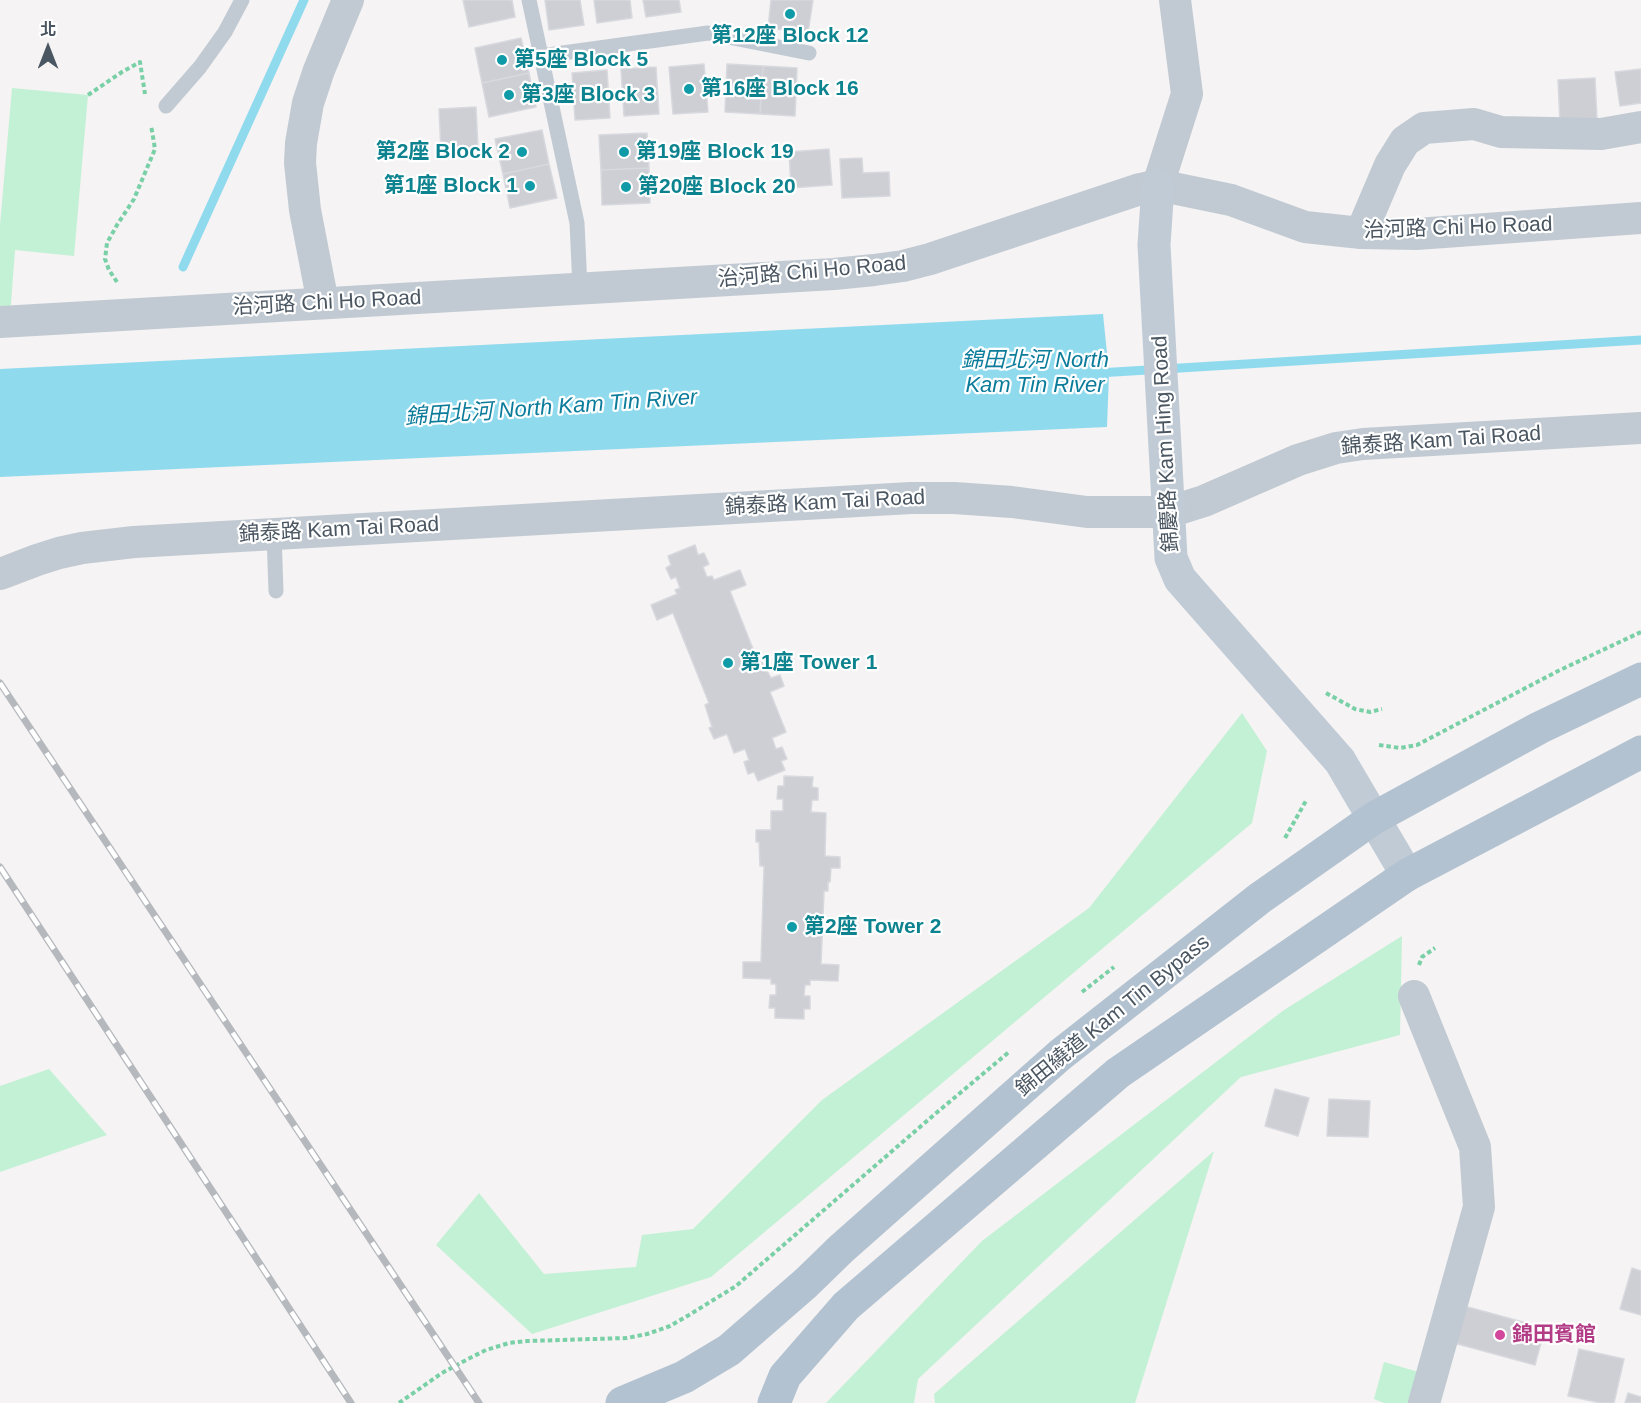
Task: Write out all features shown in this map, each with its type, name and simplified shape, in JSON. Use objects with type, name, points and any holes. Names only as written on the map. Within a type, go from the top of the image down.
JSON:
[{"type":"main road","name":"錦田繞道 Kam Tin Bypass","points":[[622,1403],[684,1377],[729,1350],[1060,1055],[1260,898],[1374,818],[1539,728],[1641,679]]},
{"type":"main road","points":[[774,1403],[784,1376],[846,1306],[1118,1073],[1407,875],[1641,752]]},
{"type":"street","points":[[323,303],[305,210],[300,163],[301,143],[308,102],[334,30],[348,0]]},
{"type":"street","points":[[1158,185],[1186,94],[1175,0]]},
{"type":"street","points":[[1361,233],[1390,165],[1405,141],[1424,128],[1474,124],[1502,132],[1600,134],[1641,127]]},
{"type":"street","name":"治河路 Chi Ho Road","points":[[0,322],[834,274],[903,266],[1158,185],[1231,200],[1305,227],[1361,233],[1416,234],[1641,218]]},
{"type":"street","name":"錦慶路 Kam Hing Road","points":[[1158,185],[1154,245],[1171,558],[1180,579],[1340,761],[1407,875]]},
{"type":"street","name":"錦泰路 Kam Tai Road","points":[[0,574],[37,560],[82,548],[134,542],[911,498],[1012,502],[1087,512],[1169,512],[1204,501],[1298,459],[1336,448],[1363,444],[1641,428]]},
{"type":"street","points":[[1418,984],[1475,1147],[1479,1207],[1424,1403]]},
{"type":"lane","points":[[166,106],[200,67],[225,32],[242,0]]},
{"type":"lane","points":[[529,0],[577,223],[580,288]]},
{"type":"lane","points":[[541,57],[708,33],[809,53]]},
{"type":"lane","points":[[274,534],[276,591]]},
{"type":"path","points":[[88,95],[140,62],[146,95]]},
{"type":"path","points":[[119,284],[114,279],[105,259],[107,243],[134,199],[155,149],[149,117]]},
{"type":"path","points":[[1379,745],[1400,748],[1417,745],[1558,671],[1641,632]]},
{"type":"path","points":[[1325,692],[1355,710],[1370,712],[1382,710]]},
{"type":"path","points":[[1278,845],[1286,837],[1307,799]]},
{"type":"path","points":[[1418,984],[1422,957],[1435,948]]},
{"type":"path","points":[[1076,997],[1121,962]]},
{"type":"path","points":[[399,1403],[442,1373],[486,1350],[509,1343],[627,1338],[670,1326],[736,1286],[1014,1048]]},
{"type":"green space","points":[[12,88],[88,95],[74,256],[15,250],[10,317],[0,317],[0,225]]},
{"type":"green space","points":[[1242,713],[1267,751],[1252,823],[711,1277],[532,1334],[436,1245],[479,1193],[544,1274],[636,1267],[642,1235],[693,1229],[822,1100],[1089,908]]},
{"type":"green space","points":[[1402,936],[1400,1035],[1241,1077],[918,1379],[914,1403],[826,1403],[982,1241],[1284,1010]]},
{"type":"green space","points":[[49,1069],[107,1135],[0,1172],[0,1086]]},
{"type":"green space","points":[[1214,1151],[1135,1403],[935,1403],[934,1394]]},
{"type":"green space","points":[[1384,1362],[1422,1373],[1413,1403],[1384,1403],[1374,1399]]},
{"type":"water","name":"錦田北河 North Kam Tin River","points":[[1103,314],[1109,373],[1107,427],[0,477],[0,369]]},
{"type":"building","points":[[463,0],[512,0],[515,17],[469,27]]},
{"type":"building","points":[[545,0],[580,0],[584,25],[549,30]]},
{"type":"building","points":[[594,0],[630,0],[632,18],[597,23]]},
{"type":"building","points":[[643,0],[679,0],[681,12],[646,17]]},
{"type":"building","name":"第12座 Block 12","points":[[771,0],[813,0],[808,33],[768,28]]},
{"type":"building","name":"第5座 Block 5","points":[[521,38],[529,73],[482,83],[475,48]]},
{"type":"building","name":"第16座 Block 16","points":[[704,64],[708,112],[673,114],[669,67]]},
{"type":"building","points":[[727,64],[763,66],[760,114],[725,112]]},
{"type":"building","points":[[763,66],[797,68],[795,116],[760,114]]},
{"type":"building","points":[[656,67],[659,114],[624,116],[621,69]]},
{"type":"building","points":[[1641,69],[1641,103],[1620,106],[1615,72]]},
{"type":"building","points":[[607,70],[610,118],[575,120],[572,73]]},
{"type":"building","name":"第3座 Block 3","points":[[529,73],[536,107],[489,117],[482,83]]},
{"type":"building","points":[[1595,78],[1597,120],[1560,122],[1558,80]]},
{"type":"building","points":[[476,107],[478,149],[441,151],[439,109]]},
{"type":"building","name":"第2座 Block 2","points":[[542,130],[549,164],[503,174],[495,139]]},
{"type":"building","name":"第19座 Block 19","points":[[647,133],[649,168],[601,170],[599,135]]},
{"type":"building","points":[[829,149],[832,185],[791,188],[789,152]]},
{"type":"building","points":[[862,158],[863,173],[889,172],[890,196],[842,198],[840,159]]},
{"type":"building","name":"第1座 Block 1","points":[[549,164],[557,198],[510,208],[503,174]]},
{"type":"building","name":"第20座 Block 20","points":[[649,168],[650,203],[602,205],[601,170]]},
{"type":"building","name":"第1座 Tower 1","points":[[695,545],[698,555],[704,553],[709,564],[703,567],[707,577],[712,576],[714,580],[740,570],[746,585],[730,591],[757,659],[760,658],[771,678],[780,675],[784,686],[770,692],[786,732],[772,738],[776,749],[782,747],[787,759],[781,761],[785,770],[758,781],[754,772],[748,774],[744,762],[749,760],[745,749],[734,753],[727,734],[714,739],[709,728],[712,727],[705,705],[709,703],[673,613],[657,620],[651,605],[677,594],[675,590],[680,588],[676,577],[671,579],[666,568],[671,565],[668,556]]},
{"type":"building","name":"第2座 Tower 2","points":[[784,776],[813,777],[812,787],[818,788],[818,800],[812,800],[811,812],[826,813],[825,856],[840,857],[840,868],[831,868],[828,891],[824,891],[821,964],[839,965],[838,981],[810,980],[810,985],[805,985],[804,996],[810,996],[810,1009],[804,1009],[804,1019],[775,1018],[775,1008],[769,1008],[770,995],[776,995],[776,984],[771,984],[771,979],[743,978],[743,962],[761,962],[764,866],[760,866],[756,830],[771,830],[771,811],[783,811],[783,799],[777,799],[778,786],[784,786]]},
{"type":"building","points":[[1275,1089],[1309,1098],[1298,1136],[1265,1126]]},
{"type":"building","points":[[1329,1099],[1370,1101],[1368,1137],[1327,1136]]},
{"type":"building","points":[[1632,1268],[1641,1271],[1641,1315],[1620,1309]]},
{"type":"building","name":"錦田賓館","points":[[1464,1306],[1545,1328],[1535,1365],[1454,1343]]},
{"type":"building","points":[[1579,1349],[1624,1359],[1614,1403],[1601,1403],[1568,1396]]},
{"type":"building","points":[[1628,1393],[1641,1397],[1641,1403],[1625,1403]]},
{"type":"waterway","points":[[183,267],[304,0]]},
{"type":"waterway","name":"錦田北河 North Kam Tin River","points":[[1098,373],[1641,340]]},
{"type":"railway","points":[[0,683],[479,1403]]},
{"type":"railway","points":[[0,867],[351,1403]]},
{"type":"place","name":"第12座 Block 12","points":[[790,14]]},
{"type":"place","name":"第5座 Block 5","points":[[502,60]]},
{"type":"place","name":"第16座 Block 16","points":[[689,89]]},
{"type":"place","name":"第3座 Block 3","points":[[509,95]]},
{"type":"place","name":"第2座 Block 2","points":[[522,152]]},
{"type":"place","name":"第19座 Block 19","points":[[624,152]]},
{"type":"place","name":"第1座 Block 1","points":[[530,186]]},
{"type":"place","name":"第20座 Block 20","points":[[626,187]]},
{"type":"place","name":"第1座 Tower 1","points":[[728,663]]},
{"type":"place","name":"第2座 Tower 2","points":[[792,927]]},
{"type":"place","name":"錦田賓館","points":[[1500,1335]]}]
